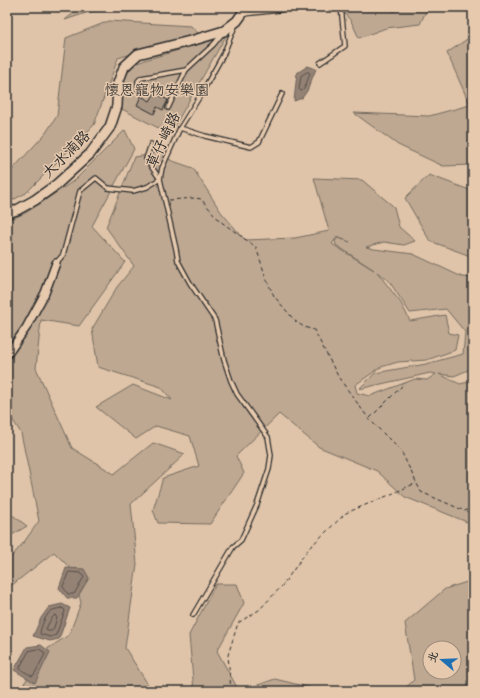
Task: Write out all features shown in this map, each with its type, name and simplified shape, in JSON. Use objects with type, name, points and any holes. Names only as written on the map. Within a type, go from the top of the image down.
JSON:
[{"type":"street","name":"大水湳路","points":[[7,213],[17,210],[35,200],[56,185],[90,154],[110,128],[117,106],[118,83],[124,67],[138,54],[224,31],[242,14]]},
{"type":"street","name":"草仔崎路","points":[[7,355],[30,322],[45,293],[56,263]]},
{"type":"lane","points":[[242,14],[279,10],[290,7]]},
{"type":"lane","points":[[320,63],[345,46],[341,7]]},
{"type":"lane","name":"草仔崎路","points":[[56,263],[63,255],[80,191],[96,178],[108,188],[133,191],[160,179],[162,168],[180,128],[223,55],[242,14]]},
{"type":"lane","points":[[168,108],[186,70],[214,44],[224,31]]},
{"type":"lane","points":[[139,92],[138,81],[140,78],[186,70]]},
{"type":"lane","points":[[180,128],[205,136],[251,147],[259,142],[282,94]]},
{"type":"lane","points":[[151,144],[146,159],[160,179],[178,261],[190,283],[216,320],[224,360],[231,381],[237,394],[268,437],[271,455],[269,469],[257,505],[241,540],[233,548],[193,615]]},
{"type":"path","points":[[165,200],[195,198],[201,200],[220,221],[256,248],[267,281],[274,296],[295,320],[304,327],[314,330],[339,378],[369,419],[401,451],[421,492],[465,511],[473,507]]},
{"type":"path","points":[[369,419],[402,386]]},
{"type":"path","points":[[230,691],[228,655],[238,623],[259,610],[282,586],[309,548],[346,513],[416,483]]},
{"type":"green space","points":[[81,7],[140,7],[89,12],[65,20]]},
{"type":"green space","points":[[339,7],[428,7],[420,24],[386,28],[359,38],[351,21]]},
{"type":"green space","points":[[109,21],[191,26],[199,34],[118,58],[94,125],[26,193],[7,203],[7,172],[11,171],[45,134],[57,116],[66,38]]},
{"type":"green space","points":[[473,35],[473,165],[443,166],[398,145],[354,113],[429,116],[470,105],[447,53]]},
{"type":"green space","name":"懷恩寵物安樂園","points":[[226,36],[170,134],[120,108],[126,76],[133,65],[145,60]]},
{"type":"green space","points":[[125,130],[134,149],[92,226],[125,262],[79,326],[41,320],[36,368],[72,448],[114,474],[153,443],[185,454],[131,504],[137,564],[125,648],[152,691],[19,691],[47,649],[69,635],[81,603],[73,571],[54,552],[7,589],[7,562],[39,521],[21,433],[7,411],[7,221],[27,212],[75,180]]},
{"type":"green space","points":[[163,151],[170,160],[193,168],[221,212],[245,240],[295,238],[329,231],[314,178],[362,180],[394,207],[399,227],[415,241],[404,245],[384,242],[366,247],[413,254],[462,277],[473,278],[473,368],[454,376],[439,374],[460,384],[473,381],[472,524],[405,497],[377,471],[319,447],[279,414],[236,456],[244,473],[210,524],[158,523],[153,510],[163,478],[199,466],[190,436],[156,426],[136,439],[96,407],[133,385],[172,400],[161,387],[98,367],[92,329],[117,287],[134,266],[106,227],[134,157]],"holes":[[[337,237],[350,242],[338,238],[335,241],[336,245],[374,270],[332,244]],[[377,272],[389,281],[410,313],[446,309],[465,332],[463,354],[426,364],[375,373],[359,389],[430,373],[436,374],[427,380],[415,379],[370,396],[357,393],[355,385],[381,367],[398,362],[427,360],[455,350],[458,335],[449,333],[445,315],[410,321],[401,303]]]},
{"type":"green space","points":[[429,175],[467,189],[473,193],[473,257],[430,241],[405,198]]},
{"type":"green space","points":[[7,511],[27,526],[7,538]]},
{"type":"green space","points":[[473,580],[473,691],[402,691],[414,680],[405,623],[445,589]]},
{"type":"green space","points":[[216,584],[237,584],[244,603],[217,651],[239,691],[194,691],[189,635]]},
{"type":"green space","points":[[275,679],[324,691],[241,691]]},
{"type":"water","points":[[308,66],[316,69],[307,91],[302,98],[294,101],[297,73]]},
{"type":"water","points":[[66,568],[84,569],[89,578],[77,598],[67,598],[59,588]]},
{"type":"water","points":[[62,604],[70,608],[59,639],[50,641],[33,636],[41,618],[49,607]]},
{"type":"water","points":[[41,645],[50,652],[35,683],[14,670],[27,647]]},
{"type":"building","points":[[155,93],[168,100],[163,110],[157,107],[154,114],[137,105],[141,96],[150,101]]}]
